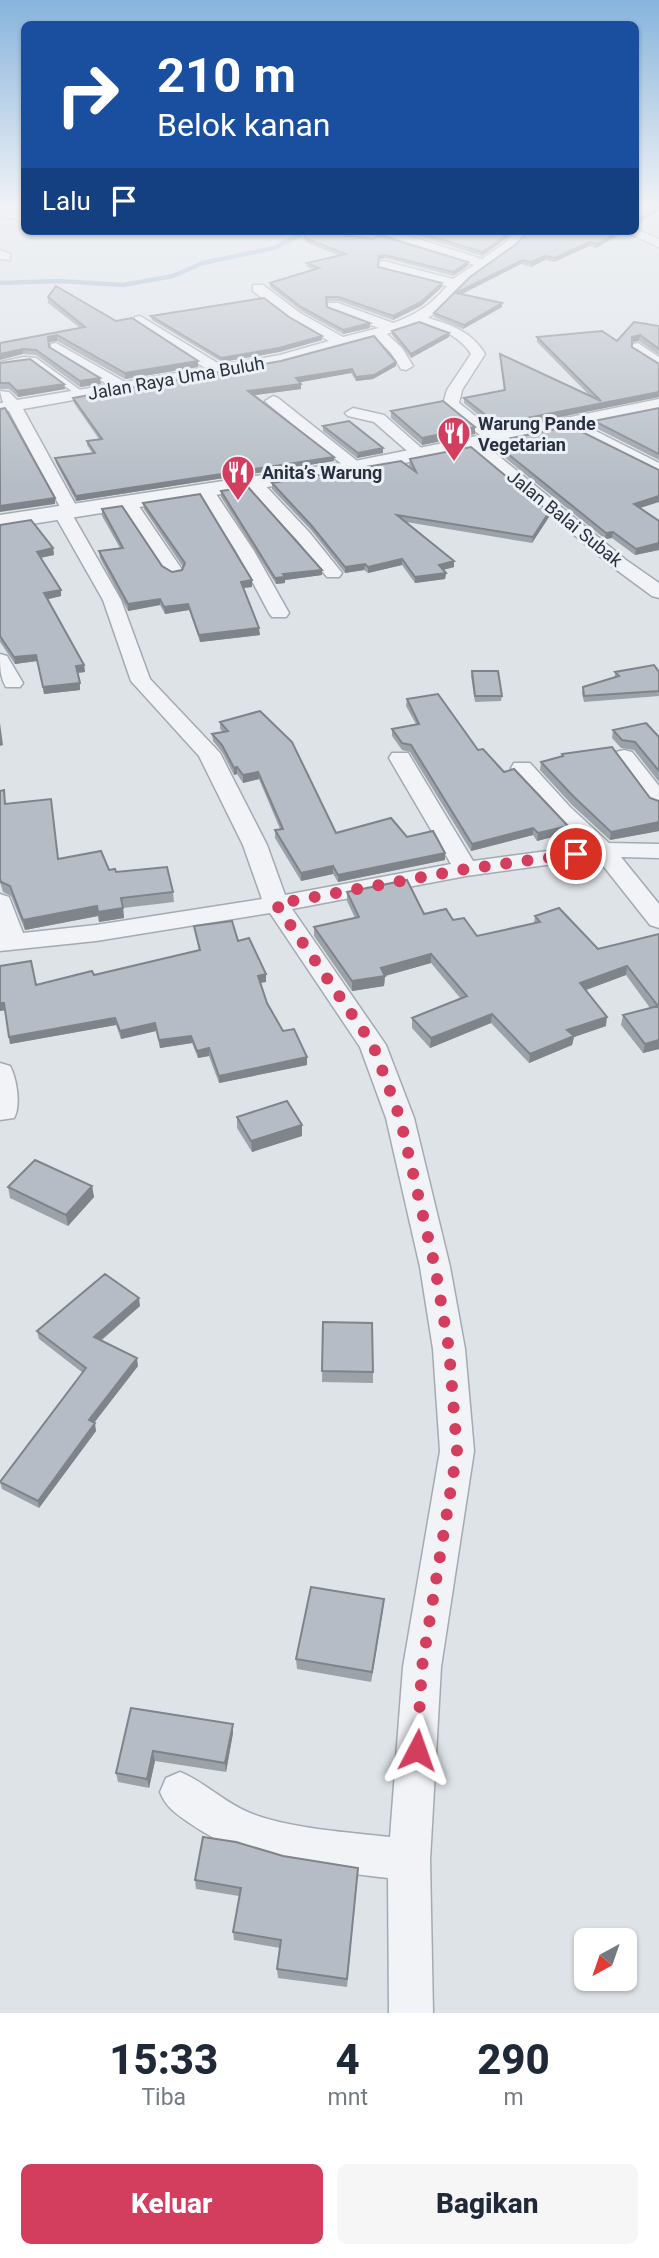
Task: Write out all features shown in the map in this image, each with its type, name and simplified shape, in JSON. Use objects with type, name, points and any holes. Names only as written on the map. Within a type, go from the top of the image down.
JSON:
[{"type":"street","points":[[272,299],[295,316],[342,343]]},
{"type":"street","name":"Jalan Raya Uma Buluh","points":[[7,407],[281,359],[417,319],[442,299]]},
{"type":"street","points":[[333,306],[385,330],[406,366]]},
{"type":"street","points":[[417,319],[464,338],[475,346],[478,354],[476,360],[456,384],[451,394],[451,404],[493,438]]},
{"type":"street","points":[[139,320],[219,371]]},
{"type":"street","points":[[57,346],[123,387]]},
{"type":"street","points":[[638,347],[659,364]]},
{"type":"street","points":[[0,391],[111,600],[130,645],[134,669],[141,681],[209,753],[255,845],[276,904],[373,1045],[400,1118],[435,1267],[449,1349],[457,1451],[422,1667],[410,1860],[411,2013]]},
{"type":"street","points":[[273,401],[355,467]]},
{"type":"street","points":[[0,522],[355,467],[659,405]]},
{"type":"street","points":[[353,413],[367,413],[379,418],[419,453]]},
{"type":"street","points":[[568,422],[659,469]]},
{"type":"street","name":"Jalan Balai Subak","points":[[472,442],[620,564],[659,592]]},
{"type":"street","points":[[254,484],[303,536],[333,573]]},
{"type":"street","points":[[206,492],[245,551],[279,613]]},
{"type":"street","points":[[128,503],[174,571]]},
{"type":"street","points":[[0,660],[13,683]]},
{"type":"street","points":[[624,757],[659,800]]},
{"type":"street","points":[[400,758],[466,869]]},
{"type":"street","points":[[522,768],[562,812],[603,850],[659,920]]},
{"type":"street","points":[[0,902],[7,942],[96,933],[276,904],[466,869],[603,850],[659,851]]},
{"type":"street","points":[[0,1073],[4,1111]]},
{"type":"street","points":[[180,1792],[217,1818],[245,1833],[310,1848],[410,1860]]},
{"type":"lane","points":[[0,364],[33,360],[83,394]]},
{"type":"building","points":[[50,299],[78,299],[116,321],[132,318],[198,361],[125,373],[57,335],[48,337],[49,347],[100,378],[80,381],[36,350],[23,349],[0,354],[0,343],[85,327]]},
{"type":"building","points":[[265,299],[289,317],[322,336],[279,348],[221,358],[151,316]]},
{"type":"building","points":[[291,299],[326,299],[327,307],[370,323],[343,330]]},
{"type":"building","points":[[345,299],[424,299],[393,316]]},
{"type":"building","points":[[448,299],[483,299],[502,303],[464,325],[434,313]]},
{"type":"building","points":[[419,322],[449,333],[411,354],[392,331]]},
{"type":"building","points":[[634,322],[659,326],[659,349],[640,335],[632,337],[632,347],[659,364],[659,392],[497,424],[464,398],[505,390],[500,354],[601,401],[537,337],[602,331],[617,341]]},
{"type":"building","points":[[374,336],[396,362],[374,375],[356,377],[352,369],[296,378],[301,384],[248,391],[334,457],[76,496],[55,458],[95,453],[87,441],[102,439],[73,398],[281,361]]},
{"type":"building","points":[[30,359],[64,384],[17,391],[9,383],[0,383],[0,363]]},
{"type":"building","points":[[443,401],[475,427],[422,438],[391,411]]},
{"type":"building","points":[[5,408],[55,498],[0,506],[0,409]]},
{"type":"building","points":[[659,408],[659,454],[594,421]]},
{"type":"building","points":[[349,421],[383,448],[358,453],[323,426]]},
{"type":"building","points":[[570,426],[659,470],[659,496],[634,504],[659,521],[659,543],[636,549],[613,532],[606,533],[493,442]]},
{"type":"building","points":[[471,447],[549,512],[533,537],[397,515],[454,561],[439,565],[446,573],[415,577],[402,559],[368,567],[365,564],[345,567],[272,483],[401,461],[416,472],[410,459]]},
{"type":"building","points":[[248,487],[322,570],[283,574],[285,577],[275,578],[221,491]]},
{"type":"building","points":[[200,494],[252,580],[241,582],[259,628],[199,635],[188,604],[164,607],[160,599],[128,604],[99,551],[123,548],[102,509],[122,506],[162,566],[172,572],[182,570],[185,563],[143,503]]},
{"type":"building","points":[[31,520],[53,548],[37,552],[61,590],[44,593],[84,665],[76,666],[80,683],[43,687],[36,655],[14,657],[0,636],[0,525]]},
{"type":"building","points":[[654,665],[659,672],[659,691],[584,696],[583,687],[619,676],[615,672]]},
{"type":"building","points":[[472,671],[498,671],[502,696],[475,696]]},
{"type":"building","points":[[438,694],[478,750],[483,749],[504,772],[514,769],[568,826],[538,833],[533,828],[472,844],[411,745],[402,743],[392,729],[419,724],[407,699]]},
{"type":"building","points":[[260,711],[292,742],[336,833],[391,818],[407,837],[433,831],[445,853],[338,875],[333,866],[301,873],[275,830],[283,829],[258,772],[243,775],[237,767],[234,768],[222,745],[212,734],[228,731],[220,722]]},
{"type":"building","points":[[646,723],[659,737],[659,771],[635,742],[622,740],[613,730]]},
{"type":"building","points":[[612,747],[650,798],[659,801],[659,822],[611,832],[541,762],[563,756],[562,754]]},
{"type":"building","points":[[4,790],[5,804],[51,799],[58,859],[101,851],[109,870],[115,869],[116,872],[167,867],[173,892],[121,898],[123,908],[98,912],[97,906],[23,920],[10,886],[1,882],[0,878],[0,791]]},
{"type":"building","points":[[407,880],[424,914],[446,909],[453,920],[464,918],[477,936],[540,922],[535,916],[559,908],[598,949],[659,934],[659,1040],[645,1044],[623,1015],[658,1006],[627,966],[580,983],[607,1017],[567,1030],[574,1036],[530,1054],[492,1014],[431,1038],[412,1018],[467,996],[431,954],[381,968],[385,976],[352,981],[314,927],[359,917],[347,892]]},
{"type":"building","points":[[232,921],[238,941],[249,938],[266,974],[258,976],[267,1003],[283,1031],[294,1029],[307,1057],[219,1076],[209,1048],[197,1051],[191,1036],[159,1040],[155,1023],[120,1031],[115,1018],[9,1037],[4,1003],[0,1003],[0,966],[31,961],[36,985],[92,971],[94,975],[200,950],[194,926]]},
{"type":"building","points":[[287,1101],[302,1125],[251,1141],[237,1117]]},
{"type":"building","points":[[35,1160],[92,1186],[66,1215],[8,1187]]},
{"type":"building","points":[[105,1274],[139,1298],[94,1337],[137,1358],[89,1420],[95,1423],[38,1501],[0,1482],[86,1368],[37,1331]]},
{"type":"building","points":[[323,1322],[372,1323],[373,1372],[322,1371]]},
{"type":"building","points":[[311,1587],[384,1599],[372,1672],[296,1659]]},
{"type":"building","points":[[131,1708],[233,1724],[225,1763],[153,1751],[147,1779],[116,1773]]},
{"type":"building","points":[[203,1837],[236,1842],[283,1856],[358,1868],[347,1979],[277,1969],[281,1940],[233,1932],[241,1888],[195,1880]]},
{"type":"place","name":"Warung Pande Vegetarian","points":[[454,463]]},
{"type":"place","name":"Anita’s Warung","points":[[238,502]]},
{"type":"route","points":[[417,1750],[422,1667],[457,1451],[449,1349],[435,1267],[400,1118],[373,1045],[276,904],[466,869],[576,854]]}]
